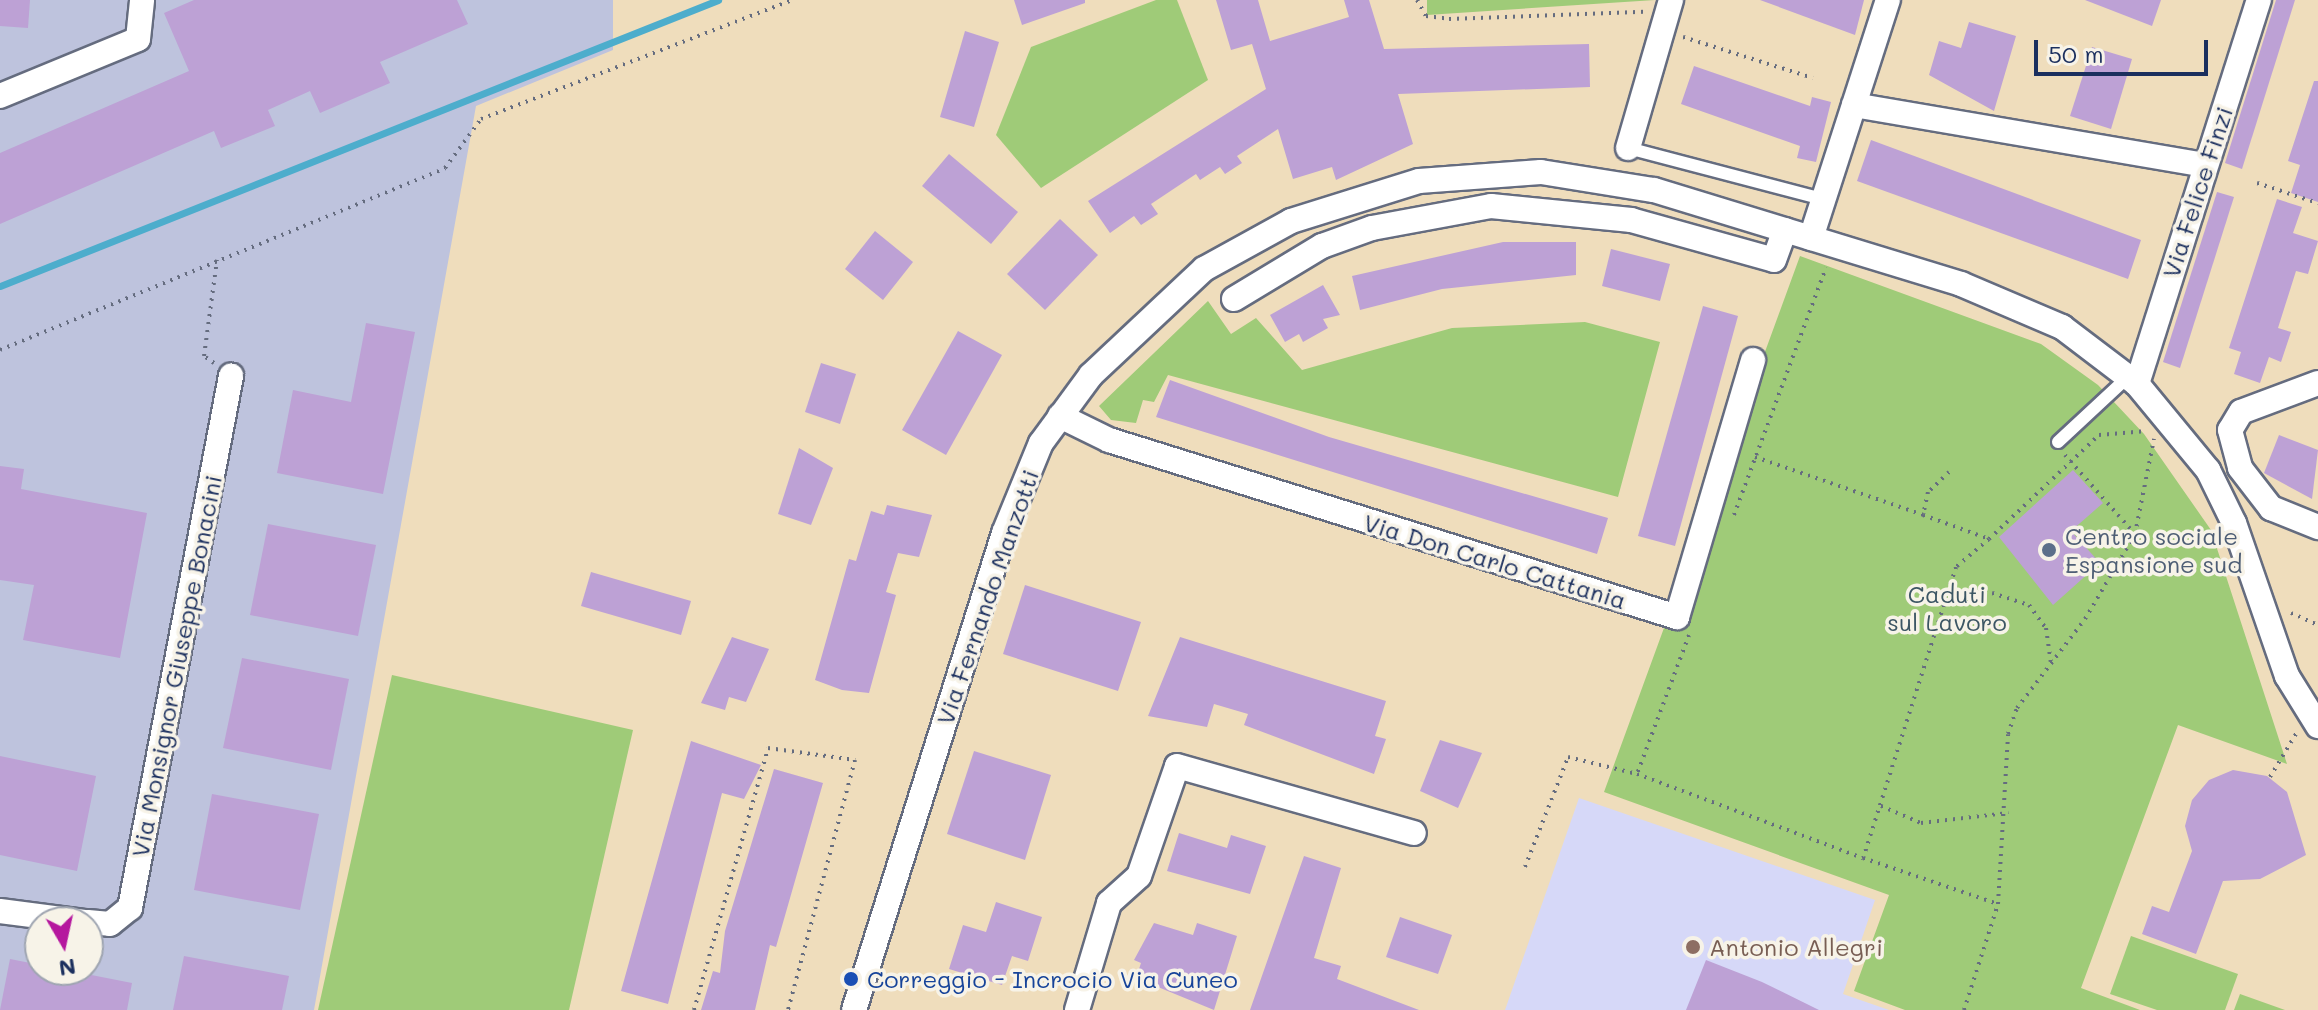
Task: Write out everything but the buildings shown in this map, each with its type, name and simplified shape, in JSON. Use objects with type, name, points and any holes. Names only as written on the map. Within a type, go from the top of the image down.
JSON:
[{"type":"street","points":[[0,96],[138,39],[142,0]]},
{"type":"street","points":[[1813,249],[1823,199],[1888,0]]},
{"type":"street","name":"Via Felice Finzi","points":[[2132,380],[2259,0]]},
{"type":"street","points":[[1628,148],[1666,14]]},
{"type":"street","points":[[1854,105],[2205,165]]},
{"type":"street","name":"Via Fernando Manzotti","points":[[854,1010],[1020,486],[1060,416],[1130,334],[1204,269],[1291,221],[1380,190],[1459,175],[1541,172],[1654,190],[1785,230],[1813,249],[1831,255],[2017,303],[2132,380],[2208,470],[2234,523],[2308,730]]},
{"type":"street","points":[[1234,299],[1322,246],[1372,228],[1491,206],[1631,220],[1774,260],[1785,230]]},
{"type":"street","name":"Via Don Carlo Cattania","points":[[1060,416],[1109,440],[1677,617],[1753,360]]},
{"type":"street","name":"Via Monsignor Giuseppe Bonacini","points":[[104,923],[110,924],[130,908],[231,376]]},
{"type":"street","points":[[2318,383],[2241,412],[2230,430],[2240,468],[2271,508],[2318,527]]},
{"type":"street","points":[[1077,1010],[1109,903],[1139,876],[1177,766],[1414,833]]},
{"type":"street","name":"Via Monsignor Giuseppe Bonacini","points":[[0,911],[24,914]]},
{"type":"lane","points":[[1628,148],[1823,199]]},
{"type":"lane","points":[[2058,442],[2132,380]]},
{"type":"path","points":[[0,350],[445,168],[481,119],[792,0]]},
{"type":"path","points":[[1417,0],[1426,16],[1449,19],[1666,14],[1813,78]]},
{"type":"path","points":[[2257,183],[2318,203]]},
{"type":"path","points":[[1813,249],[1831,255],[1842,270]]},
{"type":"path","points":[[1730,527],[1831,255]]},
{"type":"path","points":[[204,356],[217,260]]},
{"type":"path","points":[[2149,423],[2163,441]]},
{"type":"path","points":[[1863,858],[1956,567],[2099,435],[2155,430]]},
{"type":"path","points":[[1964,1010],[1998,904],[2008,813],[2008,734],[2017,708],[2135,534],[2155,430]]},
{"type":"path","points":[[2058,442],[2088,484],[2135,534]]},
{"type":"path","points":[[1755,457],[1989,539]]},
{"type":"path","points":[[1923,515],[1928,492],[1949,472]]},
{"type":"path","points":[[1945,599],[1992,593],[2029,605],[2046,628],[2051,662]]},
{"type":"path","points":[[1637,774],[1693,624]]},
{"type":"path","points":[[2270,777],[2308,730]]},
{"type":"path","points":[[694,1010],[768,748],[855,760],[788,1010]]},
{"type":"path","points":[[1525,867],[1568,757],[1637,774],[1863,858],[1998,904]]},
{"type":"path","points":[[1881,806],[1921,823],[2008,813]]},
{"type":"shaded area","points":[[0,0],[613,0],[613,50],[476,106],[314,1010],[0,1010]]},
{"type":"shaded area","name":"Antonio Allegri","points":[[1579,798],[1875,900],[1843,994],[1889,1010],[1505,1010]]},
{"type":"green space","points":[[1156,0],[1177,0],[1208,80],[1041,188],[996,135],[1031,47]]},
{"type":"green space","points":[[1427,0],[1655,0],[1427,15]]},
{"type":"green space","name":"Caduti sul Lavoro","points":[[1800,256],[2041,344],[2098,385],[2144,434],[2211,530],[2287,764],[2178,725],[2081,988],[2140,1010],[1905,1010],[1854,991],[1889,895],[1604,792]]},
{"type":"green space","points":[[1208,301],[1231,334],[1256,318],[1302,370],[1452,328],[1585,322],[1660,342],[1618,497],[1168,375],[1154,402],[1143,400],[1136,423],[1111,420],[1099,406]]},
{"type":"green space","points":[[392,675],[633,730],[569,1010],[318,1010]]},
{"type":"green space","points":[[2131,936],[2238,974],[2225,1010],[2157,1010],[2110,994]]},
{"type":"green space","points":[[2240,994],[2285,1010],[2234,1010]]},
{"type":"waterway","points":[[0,286],[718,0]]},
{"type":"place","name":"Centro sociale Espansione sud","points":[[2049,550]]},
{"type":"place","name":"Antonio Allegri","points":[[1693,947]]},
{"type":"place","name":"Correggio - Incrocio Via Cuneo","points":[[851,979]]}]
